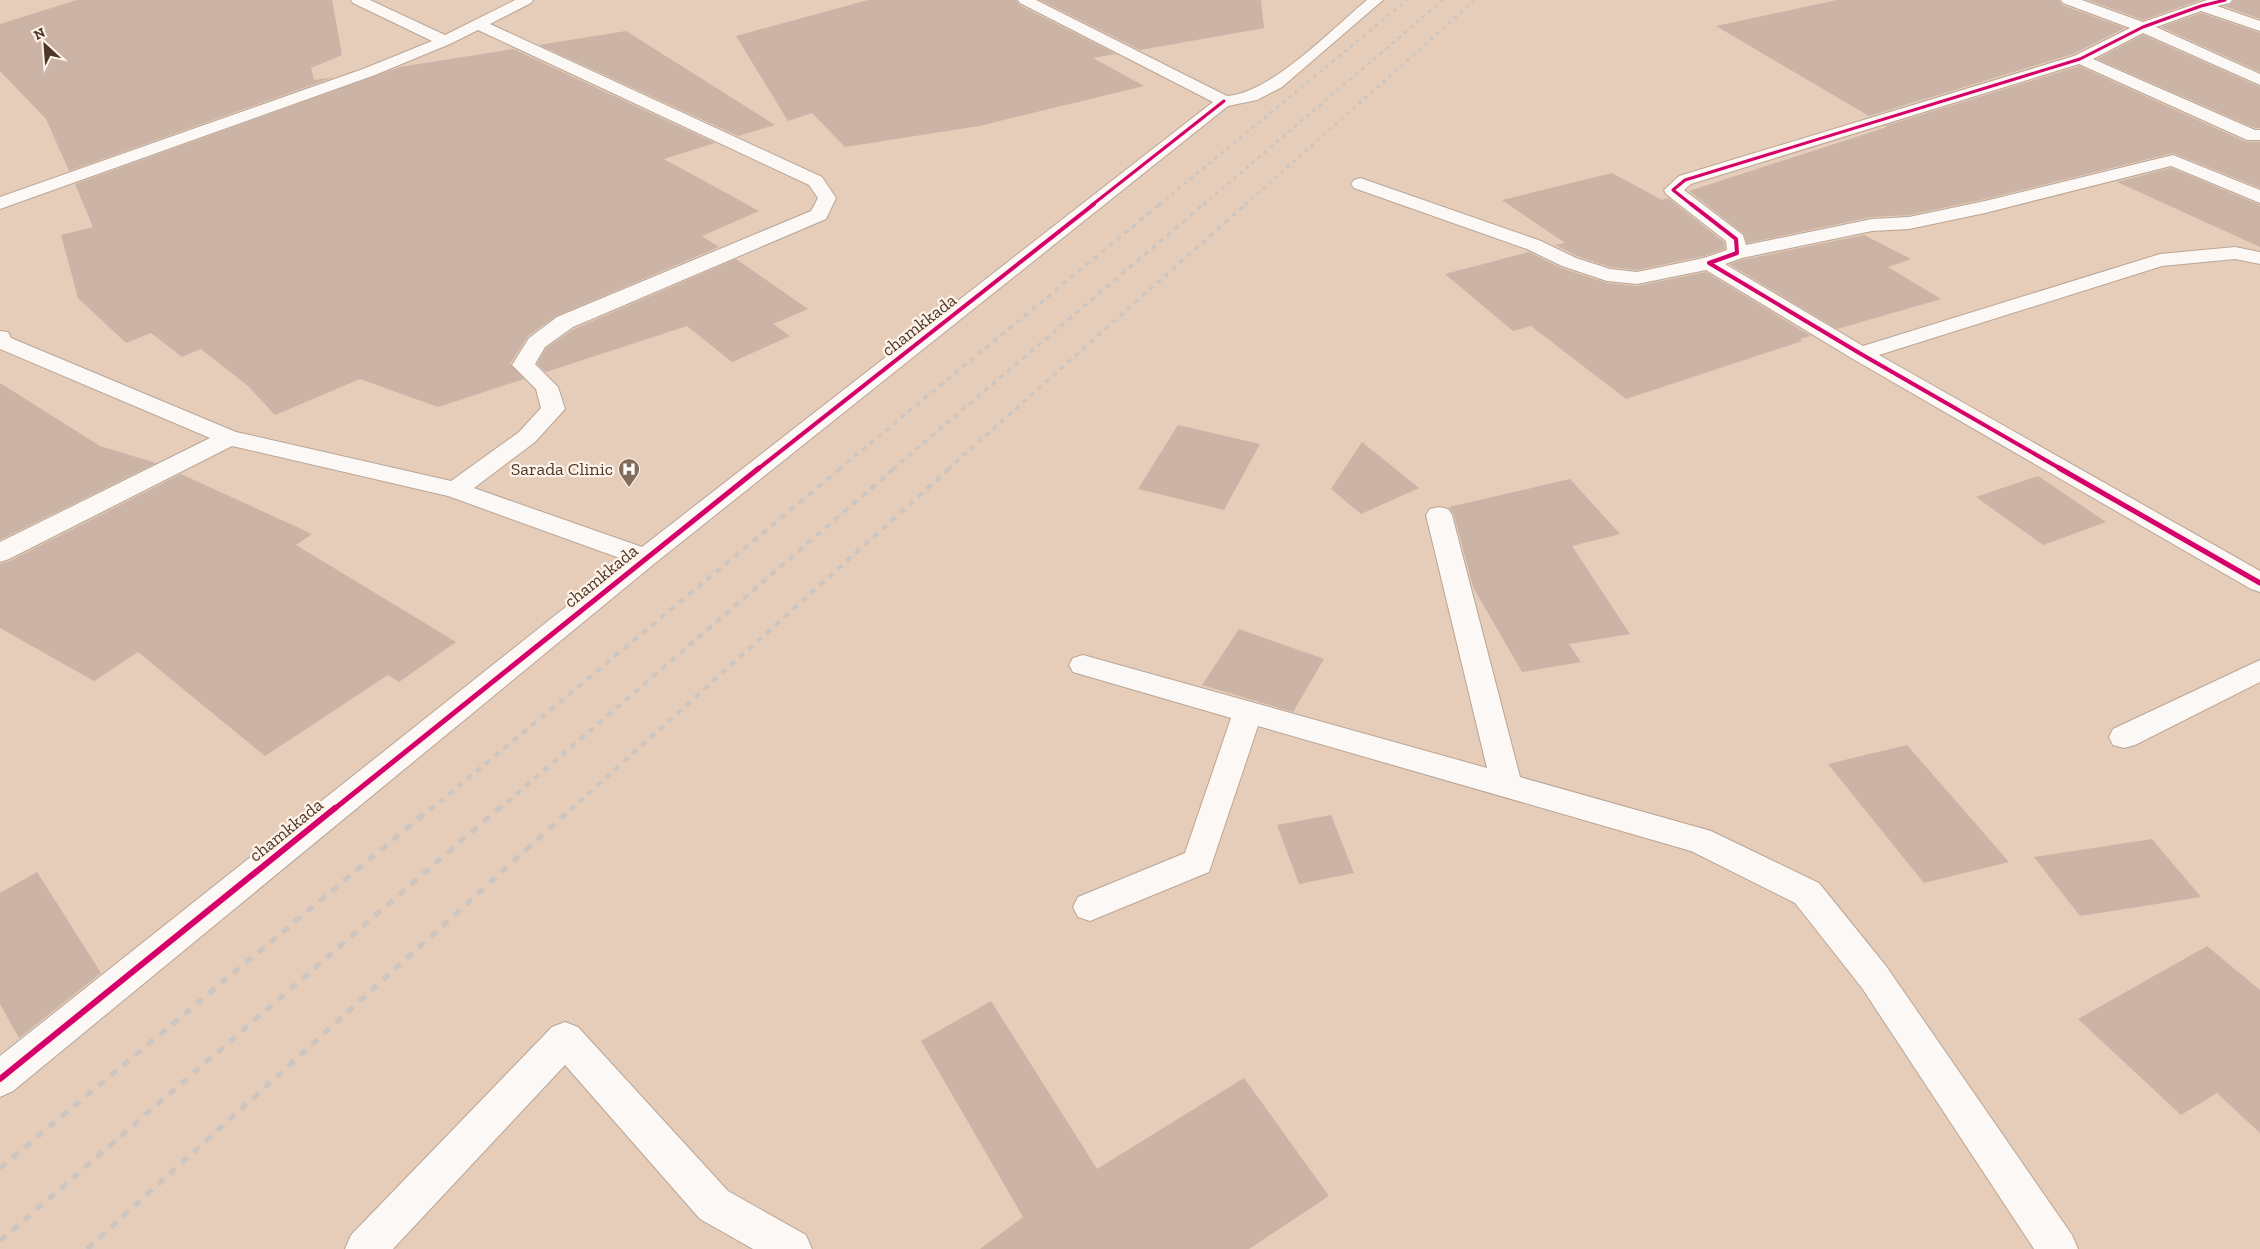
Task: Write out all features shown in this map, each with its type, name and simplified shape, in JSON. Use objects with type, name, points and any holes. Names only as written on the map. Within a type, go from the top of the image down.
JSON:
[{"type":"street","points":[[358,0],[445,41]]},
{"type":"street","points":[[0,203],[369,72],[480,25],[526,0]]},
{"type":"street","points":[[1026,0],[1224,101],[1233,102],[1250,97],[1278,82],[1376,0]]},
{"type":"street","points":[[2068,0],[2143,27],[2260,80]]},
{"type":"street","points":[[1737,253],[1736,240],[1673,190],[1685,180],[2080,59],[2143,27],[2201,6],[2225,0]]},
{"type":"street","points":[[2201,6],[2260,26]]},
{"type":"street","points":[[455,490],[527,437],[553,409],[546,388],[523,365],[537,342],[566,322],[818,215],[827,198],[816,181],[480,25]]},
{"type":"street","points":[[2080,59],[2253,136],[2260,134]]},
{"type":"street","name":"chamkkada","points":[[0,1079],[645,558],[1224,101]]},
{"type":"street","points":[[1360,184],[1534,245],[1569,262],[1607,275],[1637,278],[1709,263],[1737,253],[1872,225],[1909,224],[1985,208],[2173,160],[2260,197]]},
{"type":"street","points":[[1861,354],[2160,260],[2235,253],[2260,258]]},
{"type":"street","points":[[1709,263],[1861,354],[2260,583]]},
{"type":"street","points":[[0,337],[2,342],[229,438],[455,490],[645,558]]},
{"type":"street","points":[[0,553],[229,438]]},
{"type":"street","points":[[1439,514],[1507,784]]},
{"type":"street","points":[[1083,666],[1507,784],[1700,840],[1807,893],[1874,977],[2058,1249]]},
{"type":"street","points":[[2124,737],[2260,670]]},
{"type":"street","points":[[1090,907],[1198,862],[1248,711]]},
{"type":"street","points":[[365,1249],[565,1039],[714,1205],[792,1249]]},
{"type":"building","points":[[77,0],[332,0],[342,55],[311,68],[314,80],[334,77],[69,171],[46,119],[0,71],[0,24]]},
{"type":"building","points":[[868,0],[1016,0],[1019,5],[1116,54],[1093,58],[1144,86],[979,126],[845,147],[812,113],[788,121],[736,36]]},
{"type":"building","points":[[1040,0],[1261,0],[1264,28],[1140,50]]},
{"type":"building","points":[[1837,0],[2059,0],[2062,5],[2125,28],[2073,54],[1869,116],[1716,26]]},
{"type":"building","points":[[2088,0],[2201,0],[2143,20]]},
{"type":"building","points":[[2234,0],[2260,0],[2260,19],[2224,6],[2230,5]]},
{"type":"building","points":[[2201,13],[2260,33],[2260,72],[2161,27]]},
{"type":"building","points":[[626,31],[775,125],[738,136],[539,45]]},
{"type":"building","points":[[2143,35],[2260,87],[2260,128],[2255,128],[2097,59]]},
{"type":"building","points":[[513,49],[715,143],[664,159],[759,211],[702,236],[719,247],[556,316],[528,336],[510,364],[524,379],[438,407],[360,379],[275,415],[248,386],[201,349],[182,357],[151,333],[126,343],[78,298],[61,235],[93,227],[75,184],[400,67]]},
{"type":"building","points":[[2079,66],[2246,142],[2260,142],[2260,188],[2173,153],[1985,199],[1909,215],[1872,217],[1747,243],[1744,234],[1689,191],[1887,127],[1885,126]]},
{"type":"building","points":[[2171,168],[2260,205],[2260,247],[2117,182]]},
{"type":"building","points":[[1612,173],[1662,200],[1668,198],[1724,242],[1725,249],[1704,256],[1637,270],[1610,267],[1577,256],[1555,245],[1565,243],[1502,200]]},
{"type":"building","points":[[1864,235],[1911,259],[1888,267],[1941,299],[1837,329],[1729,264],[1742,260]]},
{"type":"building","points":[[1529,252],[1561,268],[1607,283],[1637,286],[1706,272],[1811,336],[1800,339],[1802,341],[1626,399],[1531,326],[1513,331],[1445,274]]},
{"type":"building","points":[[736,259],[808,309],[773,324],[790,336],[732,362],[687,326],[546,372],[537,364],[546,348],[574,329]]},
{"type":"building","points":[[0,383],[100,446],[156,463],[0,540]]},
{"type":"building","points":[[1178,425],[1260,444],[1224,510],[1138,489]]},
{"type":"building","points":[[1362,442],[1419,488],[1361,514],[1331,489]]},
{"type":"building","points":[[181,474],[312,534],[296,545],[456,642],[399,682],[388,675],[265,756],[138,652],[94,681],[0,628],[0,564],[10,561]]},
{"type":"building","points":[[2038,476],[2106,522],[2043,545],[1976,497]]},
{"type":"building","points":[[1570,479],[1620,534],[1572,546],[1630,634],[1569,644],[1581,662],[1522,672],[1473,587],[1454,515],[1449,507]]},
{"type":"building","points":[[1239,629],[1324,659],[1293,712],[1202,685]]},
{"type":"building","points":[[1907,745],[2009,862],[1924,883],[1828,764]]},
{"type":"building","points":[[1331,815],[1354,873],[1299,884],[1277,825]]},
{"type":"building","points":[[2152,839],[2201,897],[2080,916],[2034,857]]},
{"type":"building","points":[[37,872],[101,973],[19,1038],[0,1004],[0,893]]},
{"type":"building","points":[[2207,946],[2260,990],[2260,1133],[2217,1093],[2181,1115],[2078,1019]]},
{"type":"building","points":[[991,1001],[1097,1169],[1244,1078],[1329,1196],[1249,1249],[980,1249],[1023,1217],[921,1041]]},
{"type":"railway","points":[[1159,205],[1407,0]]},
{"type":"railway","points":[[1203,205],[1443,0]]},
{"type":"railway","points":[[1245,205],[1475,0]]},
{"type":"railway","points":[[839,469],[1160,204]]},
{"type":"railway","points":[[893,469],[1204,204]]},
{"type":"railway","points":[[948,469],[1246,204]]},
{"type":"railway","points":[[430,810],[841,468]]},
{"type":"railway","points":[[498,810],[895,468]]},
{"type":"railway","points":[[570,810],[950,468]]},
{"type":"railway","points":[[0,1168],[431,808]]},
{"type":"railway","points":[[0,1241],[499,808]]},
{"type":"railway","points":[[87,1249],[572,808]]},
{"type":"cycle path","points":[[2225,0],[2201,6],[2143,27],[2080,59],[1685,180],[1673,190],[1736,239],[1737,253],[1709,263],[1861,354],[2260,583]]},
{"type":"cycle path","points":[[0,1079],[645,558],[1224,101]]},
{"type":"place","name":"Sarada Clinic","points":[[629,488]]}]
